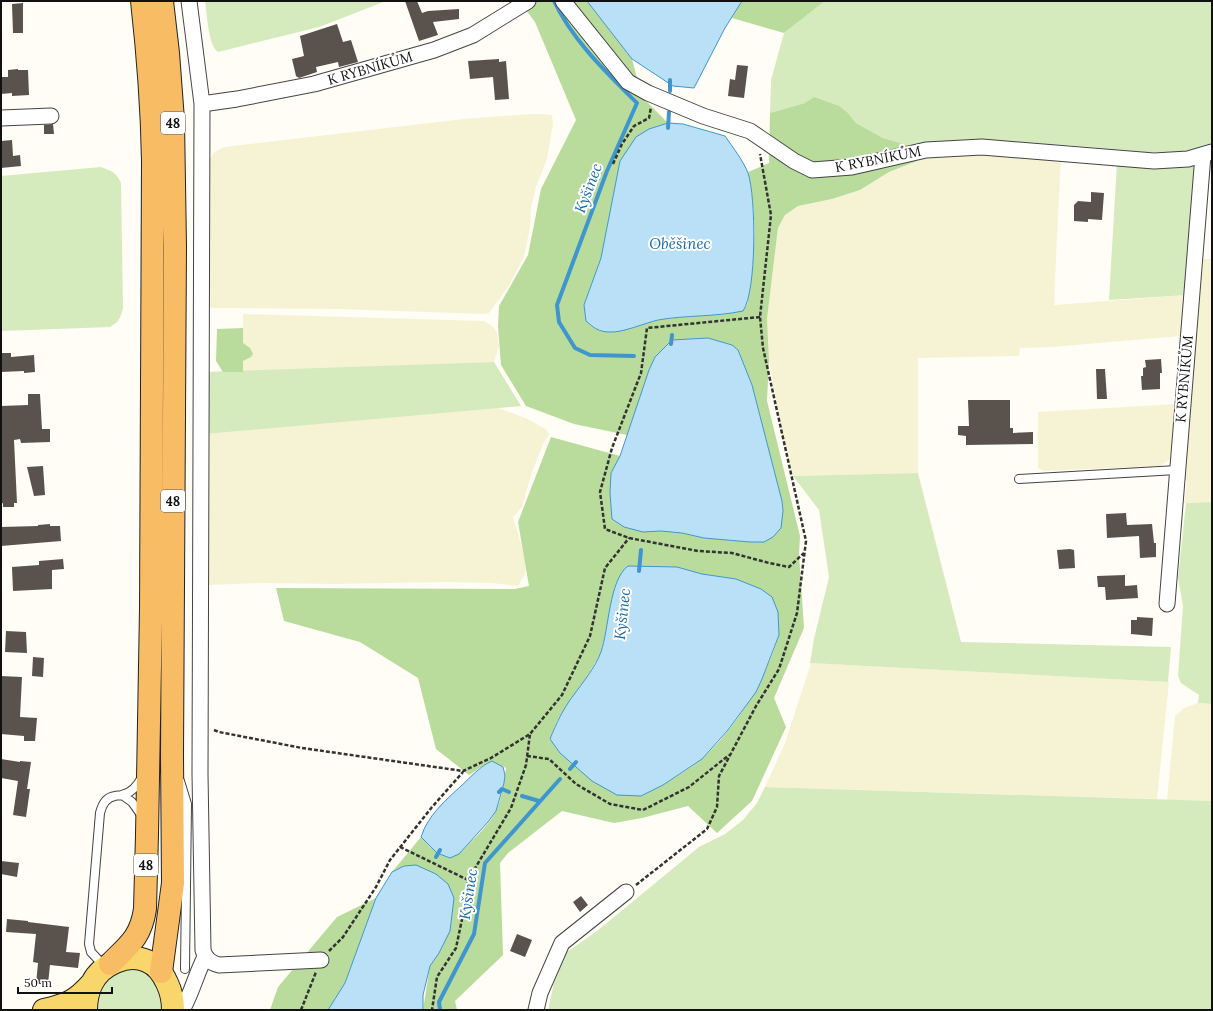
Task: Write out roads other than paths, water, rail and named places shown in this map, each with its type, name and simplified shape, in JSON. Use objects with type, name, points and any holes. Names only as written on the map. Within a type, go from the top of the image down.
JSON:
[{"type":"highway","name":"48","points":[[103,972],[133,942],[138,934],[145,909],[152,602],[153,160],[146,35],[142,1]]},
{"type":"highway","name":"48","points":[[162,1],[171,96],[175,202],[172,755],[173,883],[162,974]]},
{"type":"main road","points":[[44,1010],[70,1002],[82,995],[103,972],[118,960],[142,959],[148,961],[162,974]]},
{"type":"main road","points":[[86,1010],[88,997],[103,972]]},
{"type":"main road","name":"48","points":[[162,974],[169,988],[173,1010]]},
{"type":"street","points":[[189,1],[202,104],[200,722],[203,950],[206,957],[219,965],[321,960]]},
{"type":"street","name":"K RYBNÍKŮM","points":[[202,104],[237,99],[314,84],[434,50],[473,35],[528,1]]},
{"type":"street","name":"K RYBNÍKŮM","points":[[563,1],[628,82],[703,116],[750,131],[794,161],[812,170],[852,167],[926,150],[982,146],[1154,161],[1188,159],[1207,154],[1177,470],[1167,604]]},
{"type":"street","points":[[1,118],[52,116]]},
{"type":"street","points":[[536,1010],[540,993],[562,943],[626,892]]},
{"type":"street","points":[[162,974],[171,981],[188,981],[191,971],[206,957]]},
{"type":"street","points":[[182,1010],[190,995],[191,971]]},
{"type":"lane","points":[[1018,479],[1177,470]]},
{"type":"lane","points":[[103,972],[91,952],[89,944],[100,814],[102,806],[106,800],[114,796],[122,795],[138,785],[144,774],[148,755]]},
{"type":"lane","points":[[172,755],[187,804],[191,971]]},
{"type":"lane","points":[[122,795],[132,802],[140,811],[146,822],[147,835]]},
{"type":"water","points":[[587,1],[742,1],[725,28],[694,88],[673,86],[632,59]]},
{"type":"water","name":"Oběšinec","points":[[668,123],[683,124],[725,136],[738,154],[748,173],[753,201],[754,243],[751,284],[748,300],[743,311],[658,320],[615,332],[606,332],[594,328],[586,321],[584,305],[601,258],[620,161],[636,137],[649,129]]},
{"type":"water","points":[[708,338],[732,345],[738,350],[752,385],[782,501],[783,511],[781,528],[773,537],[764,542],[704,538],[682,533],[661,531],[643,532],[624,527],[612,519],[610,493],[611,473],[620,456],[649,370],[655,357],[672,340]]},
{"type":"water","points":[[628,566],[677,567],[702,574],[736,579],[761,589],[772,597],[778,612],[779,635],[762,679],[756,692],[728,730],[702,759],[663,785],[641,796],[617,795],[592,781],[560,753],[550,739],[566,706],[596,664],[604,642],[613,593],[622,573]]},
{"type":"water","points":[[492,761],[503,767],[505,775],[496,811],[459,854],[450,858],[437,853],[421,837],[428,822],[449,797],[480,769]]},
{"type":"water","points":[[416,865],[436,874],[448,884],[454,898],[450,931],[439,953],[430,966],[423,995],[423,1010],[328,1010],[345,983],[376,898],[392,872],[404,866]]},
{"type":"waterway","name":"Kyšinec","points":[[554,1],[580,43],[602,68],[637,103],[607,171],[557,305],[559,322],[575,348],[590,355],[634,356]]},
{"type":"waterway","points":[[670,80],[670,91]]},
{"type":"waterway","points":[[668,128],[669,112]]},
{"type":"waterway","points":[[671,344],[672,335]]},
{"type":"waterway","name":"Kyšinec","points":[[639,571],[641,550]]},
{"type":"waterway","name":"Kyšinec","points":[[570,769],[576,762]]},
{"type":"waterway","name":"Kyšinec","points":[[440,1010],[439,1002],[474,934],[485,863],[560,779]]},
{"type":"waterway","points":[[499,792],[502,789],[509,792]]},
{"type":"waterway","points":[[522,796],[539,801]]},
{"type":"waterway","points":[[436,857],[440,850]]}]
